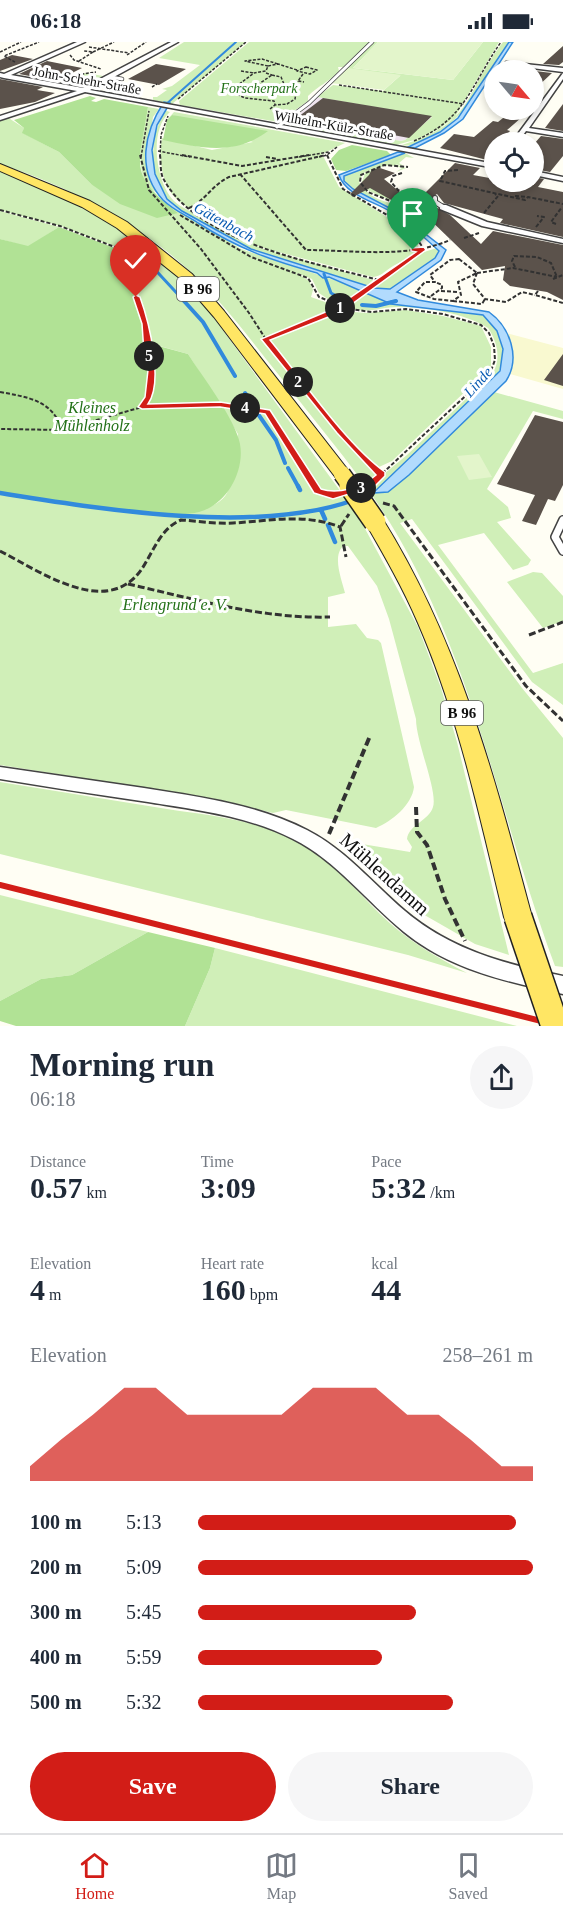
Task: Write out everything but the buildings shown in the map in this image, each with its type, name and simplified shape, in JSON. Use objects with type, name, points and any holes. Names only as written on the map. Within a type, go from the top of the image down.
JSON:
[{"type":"main road","name":"B 96","points":[[0,167],[86,204],[122,225],[187,277],[219,314],[342,474],[375,522],[429,624],[452,685],[471,740],[518,917],[555,1026]]},
{"type":"street","points":[[0,118],[82,92],[175,42]]},
{"type":"street","points":[[2,76],[82,44]]},
{"type":"street","points":[[544,68],[563,70]]},
{"type":"street","points":[[523,132],[563,75]]},
{"type":"street","name":"John-Schehr-Straße","points":[[2,76],[172,108]]},
{"type":"street","name":"Wilhelm-Külz-Straße","points":[[172,108],[484,164]]},
{"type":"street","points":[[525,129],[563,135]]},
{"type":"street","points":[[544,175],[563,179]]},
{"type":"street","points":[[443,207],[471,219],[563,241]]},
{"type":"street","name":"Mühlendamm","points":[[0,773],[218,807],[270,820],[322,846],[362,879],[411,927],[469,960],[512,974],[563,985]]},
{"type":"lane","points":[[276,126],[309,103],[372,42]]},
{"type":"lane","points":[[435,198],[435,202],[443,207]]},
{"type":"lane","points":[[563,520],[555,537],[563,551]]},
{"type":"path","points":[[1,52],[21,42]]},
{"type":"path","points":[[4,57],[39,42]]},
{"type":"path","points":[[93,52],[114,42]]},
{"type":"path","points":[[120,59],[146,42]]},
{"type":"path","points":[[172,108],[178,106],[177,100],[246,42]]},
{"type":"path","points":[[412,141],[440,130],[456,117],[501,42]]},
{"type":"path","points":[[82,44],[129,53]]},
{"type":"path","points":[[1,52],[17,51]]},
{"type":"path","points":[[1,52],[4,57],[25,64]]},
{"type":"path","points":[[66,53],[115,76]]},
{"type":"path","points":[[79,61],[86,55]]},
{"type":"path","points":[[278,64],[268,66],[245,61],[262,59],[278,64],[297,70],[303,74]]},
{"type":"path","points":[[264,73],[268,66]]},
{"type":"path","points":[[270,109],[275,105],[287,105],[294,100],[298,81],[303,74],[317,70],[309,67],[297,70]]},
{"type":"path","points":[[63,76],[89,71],[115,76]]},
{"type":"path","points":[[241,71],[272,74],[284,79],[284,84],[274,92],[255,92],[250,89],[270,78],[272,74]]},
{"type":"path","points":[[231,89],[254,73]]},
{"type":"path","points":[[298,81],[304,82]]},
{"type":"path","points":[[152,87],[157,84]]},
{"type":"path","points":[[328,84],[464,104]]},
{"type":"path","points":[[223,85],[231,89]]},
{"type":"path","points":[[231,89],[231,94],[235,96],[274,101],[275,105]]},
{"type":"path","points":[[254,100],[252,96],[255,92]]},
{"type":"path","points":[[153,104],[140,154],[149,190],[201,249],[249,313],[265,339],[340,431],[370,465],[382,474]]},
{"type":"path","points":[[165,119],[158,151],[167,188],[177,201],[248,242],[325,267],[379,280]]},
{"type":"path","points":[[158,151],[237,166],[328,154]]},
{"type":"path","points":[[189,207],[196,205],[216,183],[240,174],[328,154]]},
{"type":"path","points":[[328,154],[341,187],[409,228],[417,236],[424,249]]},
{"type":"path","points":[[266,157],[280,159]]},
{"type":"path","points":[[402,173],[393,176],[391,182],[398,190],[417,198],[403,206],[368,192],[360,182],[361,176],[374,168],[390,163],[408,167]]},
{"type":"path","points":[[464,172],[445,171],[440,181],[562,206]]},
{"type":"path","points":[[240,174],[306,250],[424,249],[450,240]]},
{"type":"path","points":[[449,184],[498,195],[482,215],[471,219]]},
{"type":"path","points":[[486,205],[490,206]]},
{"type":"path","points":[[557,207],[562,206]]},
{"type":"path","points":[[556,224],[551,222],[562,206]]},
{"type":"path","points":[[0,210],[60,226],[133,254],[136,297],[146,324],[152,370],[149,397],[142,407]]},
{"type":"path","points":[[180,214],[251,257],[273,263],[308,278],[315,291],[326,301],[366,312],[396,308],[443,315],[481,325],[489,333],[495,360],[494,368],[366,487]]},
{"type":"path","points":[[537,216],[553,219]]},
{"type":"path","points":[[531,234],[544,217]]},
{"type":"path","points":[[464,238],[483,231]]},
{"type":"path","points":[[265,339],[342,307],[424,249]]},
{"type":"path","points":[[515,267],[512,261],[514,256],[537,256],[551,263],[557,277]]},
{"type":"path","points":[[435,282],[430,275],[455,259],[462,260],[478,274]]},
{"type":"path","points":[[453,301],[460,297],[459,279],[478,274],[515,267],[557,277]]},
{"type":"path","points":[[478,274],[473,284],[485,299],[506,302],[522,292],[563,303]]},
{"type":"path","points":[[553,279],[563,275]]},
{"type":"path","points":[[441,291],[442,285],[435,282],[425,282],[417,288],[417,292],[453,301],[482,304],[485,299]]},
{"type":"path","points":[[429,296],[441,291],[459,292]]},
{"type":"path","points":[[535,295],[538,291]]},
{"type":"path","points":[[0,392],[34,399],[49,406],[59,417],[62,430]]},
{"type":"path","points":[[0,429],[62,430],[142,407],[220,405],[267,412],[317,491],[333,496],[345,493]]},
{"type":"path","points":[[128,584],[140,571],[158,542],[174,523],[181,520],[231,523],[299,519],[332,522],[340,527],[346,557]]},
{"type":"path","points":[[406,522],[526,686],[563,721]]},
{"type":"path","points":[[0,551],[74,588],[88,592],[128,584],[274,615],[314,619],[330,617]]},
{"type":"path","points":[[529,634],[563,622]]},
{"type":"path","points":[[328,838],[370,736]]},
{"type":"path","points":[[416,807],[417,832],[427,845],[445,899],[464,937],[469,960]]},
{"type":"shaded area","points":[[317,97],[432,116],[401,141],[291,122]]},
{"type":"green space","points":[[184,42],[246,42],[172,104],[153,100],[153,97],[167,90],[162,89],[172,86],[200,65],[159,58]]},
{"type":"green space","name":"Forscherpark","points":[[249,42],[371,42],[343,67],[338,67],[339,71],[308,96],[308,101],[278,122],[180,105],[179,101]]},
{"type":"green space","points":[[374,42],[378,42],[353,68],[453,80],[483,42],[499,42],[488,60],[484,60],[484,68],[455,117],[439,129],[418,139],[396,145],[286,125],[291,122],[401,141],[432,117],[317,97],[333,85],[383,91],[400,76],[340,75]]},
{"type":"green space","points":[[378,42],[483,42],[453,80],[353,68]]},
{"type":"green space","points":[[503,42],[509,42],[498,60],[491,60]]},
{"type":"green space","points":[[348,68],[401,75],[384,90],[331,83]]},
{"type":"green space","points":[[484,72],[483,84],[474,98],[452,122],[424,140],[402,145],[443,127],[465,105]]},
{"type":"green space","points":[[86,73],[103,76],[84,86],[62,84]]},
{"type":"green space","points":[[90,96],[96,98],[91,101],[96,102],[104,99],[148,107],[140,167],[151,188],[178,213],[157,218],[120,204],[91,184],[59,152],[22,133],[24,128],[14,120]]},
{"type":"green space","points":[[148,107],[159,109],[153,117],[146,164],[162,198],[147,188],[141,166],[141,148]]},
{"type":"green space","points":[[164,110],[170,112],[163,120],[159,131],[157,156],[159,170],[168,193],[184,208],[203,217],[179,201],[165,181],[161,163],[162,138],[212,150],[253,142],[172,115],[167,120],[174,112],[345,143],[322,154],[339,187],[406,229],[418,243],[418,248],[415,253],[373,277],[267,249],[243,240],[264,249],[373,280],[367,286],[251,249],[182,211],[167,199],[160,188],[152,162],[155,134]]},
{"type":"green space","points":[[172,115],[268,131],[256,139],[230,147],[204,147],[163,140],[167,120]]},
{"type":"green space","points":[[7,117],[24,128],[23,133],[59,152],[91,184],[178,213],[166,202],[241,249],[361,289],[344,303],[335,304],[319,293],[312,279],[297,273],[309,281],[313,290],[311,297],[339,307],[260,339],[378,476],[365,485],[238,323],[178,261],[143,234],[104,209],[64,189],[0,164],[0,120]]},
{"type":"green space","points":[[352,145],[387,151],[391,155],[346,171],[336,170],[331,159],[339,150]]},
{"type":"green space","points":[[405,153],[414,158],[406,157],[399,163],[404,166],[394,164],[406,168],[396,172],[402,168],[390,165],[380,168],[368,185],[400,204],[431,204],[397,212],[353,189],[344,181],[344,176],[349,172]],"holes":[[[387,164],[365,173],[362,182],[369,191],[399,204],[382,200],[365,190],[359,182],[363,173]]]},
{"type":"green space","points":[[0,171],[80,205],[116,227],[181,279],[211,314],[341,492],[333,494],[319,490],[269,411],[219,403],[188,354],[149,343],[148,323],[139,297],[135,254],[61,226],[0,210]]},
{"type":"green space","points":[[0,211],[59,227],[28,247],[0,239]]},
{"type":"green space","name":"Kleines Mühlenholz","points":[[59,227],[131,254],[134,297],[143,324],[144,342],[188,354],[232,423],[240,444],[240,465],[232,486],[218,502],[209,508],[187,514],[130,511],[0,493],[0,239],[28,246]]},
{"type":"green space","points":[[437,248],[439,254],[435,258],[390,289],[371,287],[424,252]]},
{"type":"green space","points":[[365,291],[391,304],[483,315],[495,328],[503,353],[495,378],[382,484],[409,475],[494,392],[563,411],[563,419],[533,411],[487,489],[508,507],[511,518],[497,522],[531,560],[528,565],[513,570],[484,533],[438,545],[533,673],[563,663],[563,705],[532,682],[412,519],[400,523],[522,688],[563,738],[563,967],[555,966],[477,720],[431,600],[402,543],[367,488],[407,455],[492,374],[498,357],[496,345],[488,328],[457,315],[409,307],[366,311],[348,307]]},
{"type":"green space","points":[[406,310],[443,316],[481,326],[491,347],[491,367],[392,461],[379,467],[357,450],[327,416],[276,355],[269,340],[342,311],[366,313]]},
{"type":"green space","points":[[506,333],[563,348],[563,389],[510,374],[513,349]]},
{"type":"green space","name":"Erlengrund e. V.","points":[[221,407],[266,414],[313,491],[332,499],[344,496],[363,525],[418,627],[441,688],[457,742],[509,955],[475,944],[421,913],[354,845],[356,843],[410,852],[412,847],[407,839],[409,834],[431,812],[434,800],[416,719],[389,619],[377,586],[348,546],[343,546],[338,556],[345,593],[328,597],[328,627],[356,624],[367,638],[378,640],[381,643],[414,787],[405,806],[388,821],[376,828],[286,810],[273,813],[221,800],[0,765],[0,493],[84,507],[156,513],[188,512],[213,505],[227,493],[233,473],[238,434]]},
{"type":"green space","points":[[479,454],[492,477],[469,480],[457,456]]},
{"type":"green space","points":[[533,572],[542,573],[563,596],[563,621],[543,628],[507,582]]},
{"type":"green space","points":[[0,782],[219,817],[271,830],[314,852],[400,932],[432,954],[467,973],[408,955],[0,854]]},
{"type":"green space","points":[[0,895],[148,932],[72,975],[41,979],[0,1001]]},
{"type":"green space","points":[[148,932],[215,948],[210,968],[185,1026],[16,1026],[0,1021],[0,1001],[41,979],[72,975]]},
{"type":"green space","points":[[215,948],[517,1026],[185,1026],[210,968]]},
{"type":"water","points":[[509,42],[513,42],[501,60],[497,60]]},
{"type":"water","points":[[484,79],[484,87],[463,119],[444,133],[415,148],[408,147],[440,132],[458,118]]},
{"type":"water","points":[[164,102],[170,103],[157,125],[152,150],[155,174],[167,199],[182,211],[251,249],[374,288],[390,289],[435,258],[439,251],[396,215],[355,194],[348,188],[339,175],[398,152],[405,153],[344,176],[344,181],[353,189],[397,212],[446,250],[441,260],[397,292],[418,300],[489,312],[508,334],[513,363],[506,381],[409,475],[388,492],[373,493],[500,371],[503,349],[497,331],[483,315],[391,304],[329,277],[323,278],[317,273],[241,247],[171,207],[154,189],[146,164],[148,139]]},
{"type":"waterway","name":"Gätenbach","points":[[164,106],[236,42]]},
{"type":"waterway","points":[[148,262],[185,302]]},
{"type":"waterway","points":[[324,274],[331,293],[340,298]]},
{"type":"waterway","points":[[184,301],[203,322],[235,376]]},
{"type":"waterway","points":[[362,305],[376,306],[396,301],[391,302]]},
{"type":"waterway","points":[[245,393],[253,404]]},
{"type":"waterway","points":[[258,414],[276,440],[285,463]]},
{"type":"waterway","points":[[288,468],[299,488]]},
{"type":"waterway","name":"Linde","points":[[0,493],[84,506],[178,516],[226,517],[272,516],[315,510],[354,500]]},
{"type":"waterway","points":[[321,510],[325,519]]},
{"type":"waterway","points":[[328,525],[335,542]]},
{"type":"railway","points":[[0,885],[561,1026]]},
{"type":"route","points":[[136,297],[146,324],[152,370],[149,397],[142,407],[202,404],[267,412],[285,436],[310,483],[324,495],[333,496],[372,484],[382,474],[370,465],[340,431],[265,339],[338,310],[360,292],[424,249],[413,250]]}]
